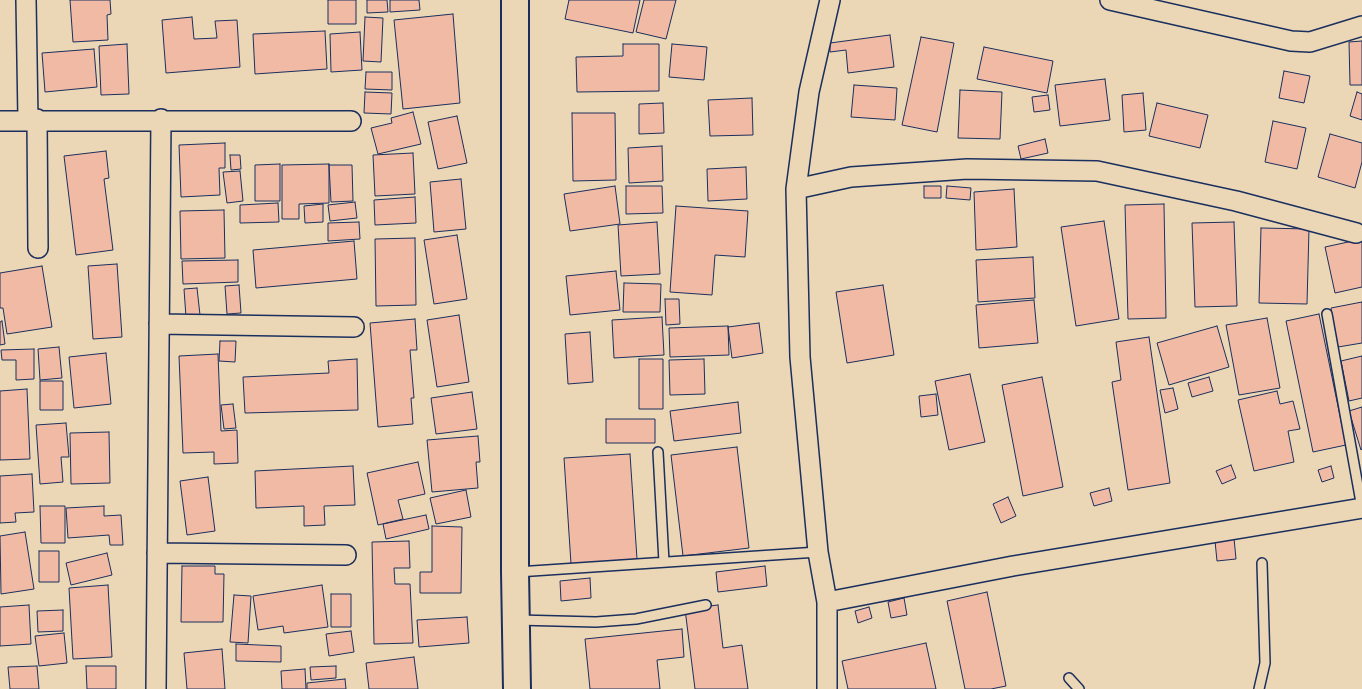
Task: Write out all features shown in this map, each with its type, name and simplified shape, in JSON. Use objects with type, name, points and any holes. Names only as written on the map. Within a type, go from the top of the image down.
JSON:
[{"type":"main road","points":[[515,0],[515,572],[517,689]]},
{"type":"street","points":[[26,0],[38,248]]},
{"type":"street","points":[[827,689],[826,602],[818,552],[800,357],[796,189],[809,92],[830,0]]},
{"type":"street","points":[[1110,0],[1291,41],[1310,42],[1362,26]]},
{"type":"street","points":[[156,689],[161,119]]},
{"type":"street","points":[[0,120],[351,121]]},
{"type":"street","points":[[796,189],[850,177],[967,169],[1097,171],[1236,200],[1356,234]]},
{"type":"street","points":[[159,324],[354,327]]},
{"type":"street","points":[[826,602],[1013,566],[1362,508]]},
{"type":"street","points":[[157,553],[346,555]]},
{"type":"lane","points":[[1327,314],[1362,508]]},
{"type":"lane","points":[[658,452],[664,562]]},
{"type":"lane","points":[[515,572],[818,552]]},
{"type":"lane","points":[[1259,689],[1264,663],[1262,563]]},
{"type":"lane","points":[[517,620],[604,622],[636,619],[706,605]]},
{"type":"lane","points":[[1069,678],[1079,689]]},
{"type":"building","points":[[70,0],[110,0],[111,14],[107,15],[108,40],[73,42]]},
{"type":"building","points":[[328,0],[356,0],[356,24],[328,24]]},
{"type":"building","points":[[367,0],[387,0],[388,12],[367,13]]},
{"type":"building","points":[[390,0],[419,0],[420,10],[390,12]]},
{"type":"building","points":[[569,0],[640,0],[633,33],[565,19]]},
{"type":"building","points":[[644,0],[676,0],[666,39],[636,32]]},
{"type":"building","points":[[453,14],[460,103],[403,109],[394,20]]},
{"type":"building","points":[[192,17],[194,39],[217,38],[215,21],[237,20],[240,67],[166,73],[162,20]]},
{"type":"building","points":[[365,17],[383,18],[381,62],[363,61]]},
{"type":"building","points":[[325,31],[327,69],[255,74],[253,34]]},
{"type":"building","points":[[360,32],[362,70],[331,72],[330,34]]},
{"type":"building","points":[[890,35],[894,67],[848,73],[846,50],[830,52],[830,43]]},
{"type":"building","points":[[921,37],[954,43],[937,132],[902,125]]},
{"type":"building","points":[[1362,41],[1362,85],[1350,85],[1349,42]]},
{"type":"building","points":[[127,44],[129,94],[101,95],[99,46]]},
{"type":"building","points":[[623,44],[659,44],[659,91],[577,92],[576,57],[623,56]]},
{"type":"building","points":[[672,44],[707,47],[704,80],[669,77]]},
{"type":"building","points":[[984,47],[1053,61],[1047,93],[977,79]]},
{"type":"building","points":[[94,49],[97,87],[45,92],[42,53]]},
{"type":"building","points":[[1284,71],[1310,76],[1304,103],[1279,98]]},
{"type":"building","points":[[366,72],[392,72],[392,90],[365,89]]},
{"type":"building","points":[[1105,79],[1110,120],[1060,126],[1055,85]]},
{"type":"building","points":[[854,85],[897,88],[895,120],[851,117]]},
{"type":"building","points":[[960,90],[1002,92],[1000,139],[958,138]]},
{"type":"building","points":[[365,92],[392,93],[391,114],[364,113]]},
{"type":"building","points":[[1357,92],[1362,94],[1362,120],[1350,116]]},
{"type":"building","points":[[1143,93],[1146,130],[1124,132],[1122,95]]},
{"type":"building","points":[[1048,95],[1050,110],[1034,112],[1032,97]]},
{"type":"building","points":[[752,98],[753,135],[710,136],[708,100]]},
{"type":"building","points":[[663,103],[664,133],[639,134],[639,104]]},
{"type":"building","points":[[1157,103],[1208,115],[1200,148],[1149,136]]},
{"type":"building","points":[[413,112],[421,144],[378,154],[371,128],[392,123],[391,118]]},
{"type":"building","points":[[572,113],[615,113],[616,180],[573,181]]},
{"type":"building","points":[[457,116],[467,163],[438,169],[428,122]]},
{"type":"building","points":[[1273,121],[1306,128],[1297,169],[1265,162]]},
{"type":"building","points":[[1330,134],[1362,143],[1362,162],[1355,188],[1318,177]]},
{"type":"building","points":[[1045,139],[1048,153],[1021,159],[1018,146]]},
{"type":"building","points":[[225,143],[225,168],[219,168],[220,195],[181,197],[179,145]]},
{"type":"building","points":[[662,146],[663,181],[629,183],[628,148]]},
{"type":"building","points":[[106,151],[109,178],[104,179],[113,250],[76,255],[64,156]]},
{"type":"building","points":[[413,153],[415,194],[375,196],[373,155]]},
{"type":"building","points":[[230,155],[240,155],[241,169],[231,170]]},
{"type":"building","points":[[280,164],[280,201],[255,201],[255,165]]},
{"type":"building","points":[[329,164],[329,203],[299,204],[299,219],[282,219],[282,165]]},
{"type":"building","points":[[329,165],[352,165],[353,201],[331,202]]},
{"type":"building","points":[[746,167],[747,199],[708,201],[707,169]]},
{"type":"building","points":[[240,171],[243,201],[227,203],[223,172]]},
{"type":"building","points":[[461,179],[466,229],[434,232],[430,182]]},
{"type":"building","points":[[615,186],[620,224],[570,231],[564,194]]},
{"type":"building","points":[[626,186],[662,186],[663,213],[626,214]]},
{"type":"building","points":[[924,186],[941,186],[941,198],[924,198]]},
{"type":"building","points":[[947,186],[971,188],[970,200],[946,198]]},
{"type":"building","points":[[1014,189],[1017,247],[976,250],[974,192]]},
{"type":"building","points":[[415,197],[416,223],[375,225],[374,200]]},
{"type":"building","points":[[355,202],[357,218],[330,221],[328,205]]},
{"type":"building","points":[[278,203],[279,222],[240,223],[240,205]]},
{"type":"building","points":[[323,204],[323,222],[305,223],[304,206]]},
{"type":"building","points":[[1164,204],[1166,318],[1128,319],[1125,205]]},
{"type":"building","points":[[676,206],[748,211],[745,257],[715,255],[712,295],[670,292]]},
{"type":"building","points":[[224,210],[225,258],[181,259],[180,211]]},
{"type":"building","points":[[1104,221],[1119,319],[1076,326],[1061,227]]},
{"type":"building","points":[[359,222],[360,239],[328,241],[328,223]]},
{"type":"building","points":[[657,222],[660,274],[621,276],[618,225]]},
{"type":"building","points":[[1234,222],[1237,306],[1195,307],[1192,223]]},
{"type":"building","points":[[1261,228],[1309,229],[1307,304],[1259,303]]},
{"type":"building","points":[[457,235],[467,299],[434,304],[424,240]]},
{"type":"building","points":[[415,238],[416,305],[376,306],[375,239]]},
{"type":"building","points":[[1362,239],[1362,287],[1335,293],[1325,247]]},
{"type":"building","points":[[354,241],[357,279],[256,288],[253,250]]},
{"type":"building","points":[[1033,257],[1035,298],[978,302],[976,260]]},
{"type":"building","points":[[238,260],[238,282],[183,284],[182,261]]},
{"type":"building","points":[[117,264],[122,337],[93,339],[88,266]]},
{"type":"building","points":[[42,266],[52,327],[7,334],[3,308],[0,308],[0,273]]},
{"type":"building","points":[[616,271],[620,310],[570,315],[566,276]]},
{"type":"building","points":[[624,283],[661,284],[660,312],[623,312]]},
{"type":"building","points":[[239,285],[241,313],[227,314],[225,286]]},
{"type":"building","points":[[883,285],[894,355],[847,363],[836,292]]},
{"type":"building","points":[[197,288],[200,315],[186,317],[184,289]]},
{"type":"building","points":[[665,299],[679,299],[680,324],[666,325]]},
{"type":"building","points":[[1034,300],[1038,343],[979,348],[976,305]]},
{"type":"building","points":[[1362,302],[1362,343],[1338,347],[1331,308]]},
{"type":"building","points":[[1319,314],[1346,445],[1313,452],[1286,321]]},
{"type":"building","points":[[459,315],[469,382],[437,387],[427,320]]},
{"type":"building","points":[[662,317],[664,355],[614,358],[612,320]]},
{"type":"building","points":[[1267,318],[1280,388],[1239,395],[1226,325]]},
{"type":"building","points":[[415,319],[417,350],[410,350],[414,398],[411,398],[413,424],[378,427],[370,323]]},
{"type":"building","points":[[2,321],[5,344],[0,345],[0,322]]},
{"type":"building","points":[[759,323],[763,353],[732,358],[728,327]]},
{"type":"building","points":[[728,326],[729,355],[670,357],[669,328]]},
{"type":"building","points":[[1217,326],[1229,367],[1169,385],[1157,343]]},
{"type":"building","points":[[590,332],[593,382],[568,384],[565,334]]},
{"type":"building","points":[[1149,337],[1170,483],[1128,490],[1112,382],[1121,380],[1116,342]]},
{"type":"building","points":[[220,341],[236,341],[235,362],[219,361]]},
{"type":"building","points":[[59,347],[62,378],[40,380],[38,349]]},
{"type":"building","points":[[34,349],[34,379],[16,380],[16,360],[2,360],[1,350]]},
{"type":"building","points":[[106,353],[111,404],[74,408],[69,357]]},
{"type":"building","points":[[218,354],[221,431],[237,430],[238,463],[214,464],[214,452],[183,453],[179,356]]},
{"type":"building","points":[[1362,356],[1362,398],[1349,401],[1341,361]]},
{"type":"building","points":[[357,359],[358,410],[245,413],[243,377],[329,373],[328,361]]},
{"type":"building","points":[[639,359],[663,359],[663,409],[639,409]]},
{"type":"building","points":[[704,359],[705,394],[670,395],[669,360]]},
{"type":"building","points":[[970,374],[985,442],[949,450],[935,381]]},
{"type":"building","points":[[1042,377],[1063,487],[1023,496],[1002,385]]},
{"type":"building","points":[[1209,377],[1213,391],[1192,397],[1188,383]]},
{"type":"building","points":[[40,381],[63,381],[63,410],[40,410]]},
{"type":"building","points":[[1173,388],[1178,409],[1165,413],[1160,390]]},
{"type":"building","points":[[27,389],[30,459],[0,460],[0,391]]},
{"type":"building","points":[[1277,391],[1280,404],[1293,401],[1300,429],[1288,431],[1294,462],[1254,471],[1238,400]]},
{"type":"building","points":[[472,392],[477,429],[436,434],[431,398]]},
{"type":"building","points":[[936,394],[938,415],[921,417],[919,396]]},
{"type":"building","points":[[738,402],[741,433],[674,441],[670,411]]},
{"type":"building","points":[[233,404],[236,428],[224,429],[221,405]]},
{"type":"building","points":[[1362,407],[1362,449],[1361,450],[1349,411]]},
{"type":"building","points":[[606,419],[655,419],[655,443],[606,443]]},
{"type":"building","points":[[66,423],[69,457],[61,457],[63,482],[40,484],[36,425]]},
{"type":"building","points":[[109,432],[110,483],[71,484],[70,433]]},
{"type":"building","points":[[478,436],[480,462],[476,462],[478,488],[432,492],[427,440]]},
{"type":"building","points":[[737,447],[749,548],[683,556],[671,455]]},
{"type":"building","points":[[630,454],[637,559],[571,564],[564,458]]},
{"type":"building","points":[[418,462],[425,494],[398,500],[403,519],[378,525],[367,473]]},
{"type":"building","points":[[1231,465],[1236,478],[1222,484],[1216,471]]},
{"type":"building","points":[[353,466],[355,505],[324,506],[325,525],[304,526],[304,506],[256,508],[255,471]]},
{"type":"building","points":[[1331,466],[1334,478],[1322,482],[1318,470]]},
{"type":"building","points":[[32,474],[34,512],[15,513],[16,522],[0,523],[0,476]]},
{"type":"building","points":[[208,477],[215,531],[187,535],[180,481]]},
{"type":"building","points":[[1109,488],[1112,501],[1094,506],[1090,493]]},
{"type":"building","points":[[466,490],[471,517],[436,524],[430,498]]},
{"type":"building","points":[[1008,497],[1016,516],[1001,523],[993,504]]},
{"type":"building","points":[[40,506],[65,506],[65,543],[41,543]]},
{"type":"building","points":[[104,506],[104,516],[121,515],[123,545],[110,545],[109,535],[68,538],[66,508]]},
{"type":"building","points":[[426,515],[429,529],[386,539],[383,524]]},
{"type":"building","points":[[432,526],[462,527],[461,593],[420,593],[420,572],[432,572]]},
{"type":"building","points":[[25,532],[34,589],[1,594],[0,536]]},
{"type":"building","points":[[1234,538],[1236,559],[1217,561],[1215,541]]},
{"type":"building","points":[[409,541],[410,568],[394,568],[395,584],[410,584],[413,643],[374,644],[372,542]]},
{"type":"building","points":[[39,551],[59,551],[59,582],[39,582]]},
{"type":"building","points":[[107,553],[112,575],[71,585],[66,563]]},
{"type":"building","points":[[182,566],[215,566],[215,574],[224,574],[223,622],[181,622]]},
{"type":"building","points":[[765,566],[767,586],[718,592],[716,572]]},
{"type":"building","points":[[590,578],[591,598],[561,601],[560,581]]},
{"type":"building","points":[[108,585],[112,657],[73,659],[69,588]]},
{"type":"building","points":[[322,585],[328,627],[284,633],[283,626],[258,630],[253,596]]},
{"type":"building","points":[[987,592],[1006,686],[991,689],[965,689],[947,601]]},
{"type":"building","points":[[331,594],[351,594],[351,627],[331,627]]},
{"type":"building","points":[[234,595],[251,596],[248,643],[230,642]]},
{"type":"building","points":[[904,598],[907,615],[891,618],[888,602]]},
{"type":"building","points":[[29,605],[31,644],[0,646],[0,607]]},
{"type":"building","points":[[718,605],[723,648],[742,645],[748,689],[695,689],[685,609]]},
{"type":"building","points":[[869,607],[872,618],[858,623],[855,611]]},
{"type":"building","points":[[63,610],[63,631],[38,632],[37,611]]},
{"type":"building","points":[[467,617],[469,643],[419,647],[417,620]]},
{"type":"building","points":[[682,629],[684,657],[657,660],[660,689],[590,689],[585,639]]},
{"type":"building","points":[[351,631],[354,652],[329,656],[326,634]]},
{"type":"building","points":[[64,633],[67,663],[39,666],[35,636]]},
{"type":"building","points":[[926,643],[936,689],[848,689],[842,661]]},
{"type":"building","points":[[236,644],[281,646],[281,662],[236,661]]},
{"type":"building","points":[[222,649],[225,689],[187,689],[184,653]]},
{"type":"building","points":[[414,657],[418,689],[369,689],[366,663]]},
{"type":"building","points":[[37,666],[39,689],[10,689],[8,667]]},
{"type":"building","points":[[86,666],[116,666],[116,689],[87,689]]},
{"type":"building","points":[[336,666],[336,678],[311,680],[310,667]]},
{"type":"building","points":[[305,669],[306,689],[282,689],[281,671]]},
{"type":"building","points":[[345,679],[346,689],[307,689],[307,683]]}]
